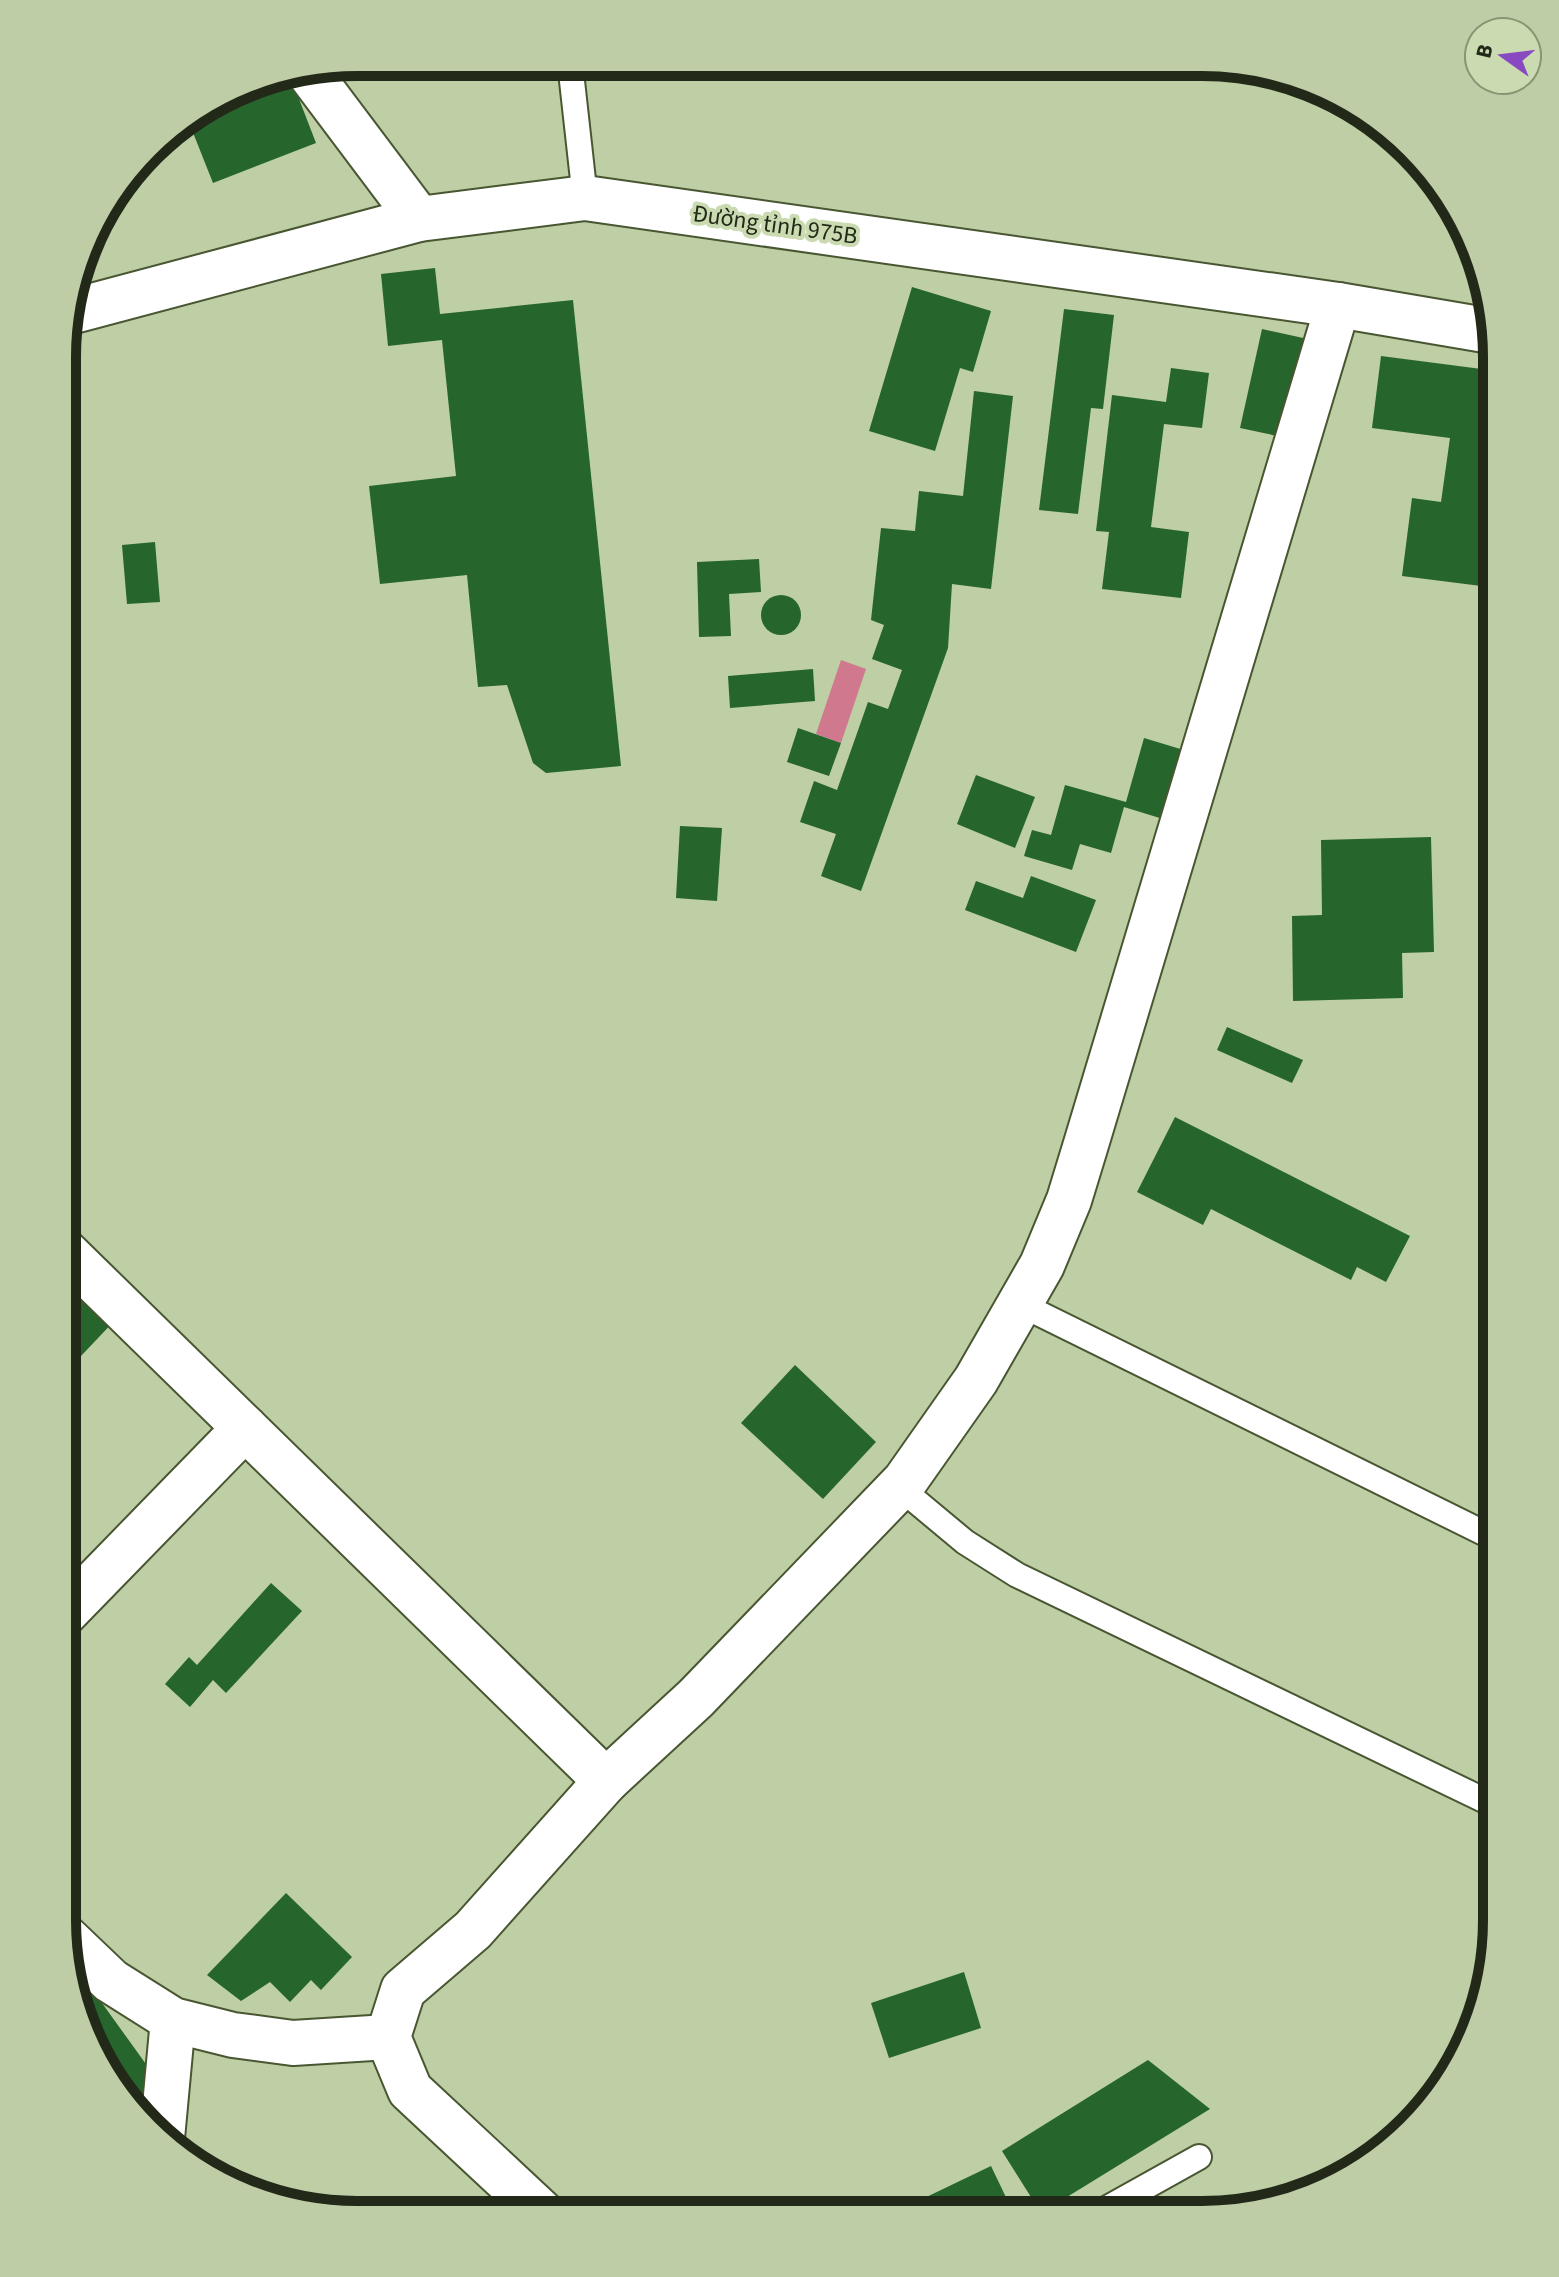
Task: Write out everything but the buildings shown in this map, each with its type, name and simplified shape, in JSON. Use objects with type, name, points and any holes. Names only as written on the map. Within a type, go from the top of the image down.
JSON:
[{"type":"street","points":[[314,79],[419,219]]},
{"type":"street","name":"Đường tỉnh 975B","points":[[80,309],[419,219],[585,198],[1338,305],[1481,329]]},
{"type":"street","points":[[529,2201],[410,2090],[388,2037],[403,1990],[473,1930],[606,1781],[696,1698],[899,1487],[976,1380],[1042,1265],[1069,1200],[1338,305]]},
{"type":"street","points":[[76,1263],[606,1781]]},
{"type":"street","points":[[76,1602],[245,1428]]},
{"type":"street","points":[[78,1949],[111,1981],[173,2020],[233,2035],[293,2043],[388,2037]]},
{"type":"street","points":[[163,2124],[173,2020]]},
{"type":"lane","points":[[572,77],[585,198]]},
{"type":"lane","points":[[1020,1304],[1482,1532]]},
{"type":"lane","points":[[899,1487],[965,1542],[1017,1575],[1482,1799]]},
{"type":"lane","points":[[1120,2201],[1199,2157]]},
{"type":"shaded area","points":[[841,660],[866,669],[841,743],[816,734]]}]
